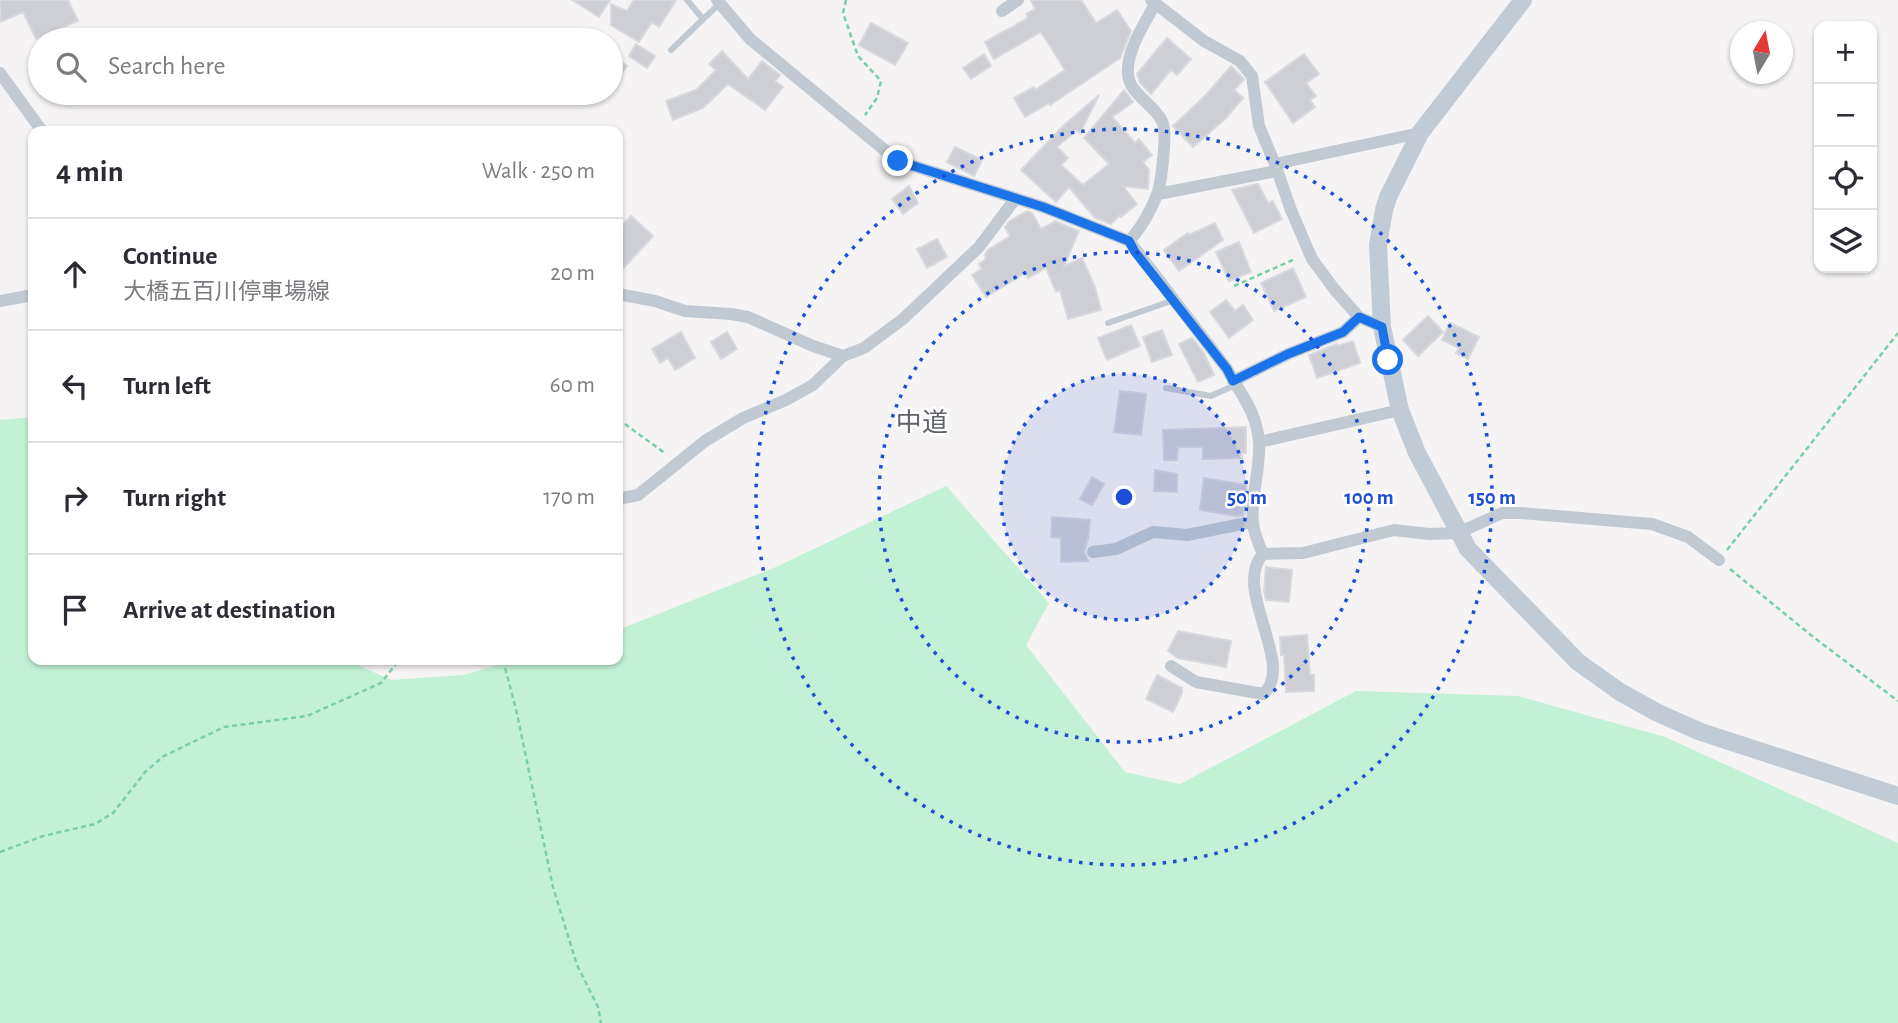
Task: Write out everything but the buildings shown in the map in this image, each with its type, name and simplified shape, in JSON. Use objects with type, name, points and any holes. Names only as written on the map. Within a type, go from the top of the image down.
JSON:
[{"type":"main road","points":[[1523,0],[1420,133],[1388,197],[1380,226],[1378,268],[1382,327],[1401,410],[1418,453],[1458,533],[1480,562],[1578,662],[1620,692],[1701,732],[1898,796]]},
{"type":"street","points":[[1002,11],[1018,0]]},
{"type":"street","points":[[718,2],[750,39],[898,161],[1043,207],[1129,241],[1227,369],[1250,409],[1259,442],[1252,522],[1263,555]]},
{"type":"street","points":[[1129,241],[1158,194],[1164,139],[1163,121],[1133,87],[1128,75],[1130,58],[1153,2],[1204,41],[1240,61],[1252,76],[1259,126],[1310,253],[1335,290],[1359,317],[1382,327]]},
{"type":"street","points":[[0,73],[38,126]]},
{"type":"street","points":[[1158,194],[1420,133]]},
{"type":"street","points":[[623,498],[638,495],[705,441],[743,418],[786,400],[813,384],[843,356],[864,348],[903,319],[979,247],[1015,200]]},
{"type":"street","points":[[623,295],[685,312],[748,317],[813,346],[843,356]]},
{"type":"street","points":[[0,301],[28,296]]},
{"type":"street","points":[[1234,383],[1288,354],[1343,332],[1359,317]]},
{"type":"street","points":[[1259,442],[1401,410]]},
{"type":"street","points":[[1263,555],[1303,553],[1394,530],[1429,534],[1458,533],[1502,513],[1521,513],[1638,522],[1666,527],[1688,537],[1719,560]]},
{"type":"street","points":[[1093,552],[1116,549],[1153,532],[1187,535],[1252,522]]},
{"type":"street","points":[[1171,666],[1196,682],[1263,694],[1267,691],[1273,663],[1257,604],[1254,576],[1255,566],[1263,555]]},
{"type":"lane","points":[[687,0],[704,19]]},
{"type":"lane","points":[[671,50],[718,2]]},
{"type":"lane","points":[[1108,323],[1174,300]]},
{"type":"lane","points":[[1166,388],[1210,396],[1234,383]]},
{"type":"path","points":[[846,0],[844,13],[858,56],[881,82],[877,98],[857,127]]},
{"type":"path","points":[[1234,286],[1310,253]]},
{"type":"path","points":[[1898,333],[1719,560],[1812,636],[1898,701]]},
{"type":"path","points":[[623,423],[677,462]]},
{"type":"path","points":[[0,852],[43,836],[94,824],[113,813],[146,771],[164,756],[225,727],[307,716],[381,683],[395,665]]},
{"type":"path","points":[[504,665],[553,887],[577,965],[598,1007],[601,1023]]},
{"type":"green space","points":[[28,417],[28,665],[358,665],[391,680],[463,675],[498,665],[623,665],[623,628],[776,567],[946,486],[1049,603],[1026,645],[1125,772],[1180,784],[1356,691],[1518,696],[1665,737],[1898,843],[1898,1023],[0,1023],[0,420]]},
{"type":"district","name":"中道","points":[[922,423]]},
{"type":"route","points":[[898,161],[1043,207],[1129,241],[1227,369],[1233,381],[1288,354],[1343,332],[1359,317],[1382,327],[1388,360]]}]
